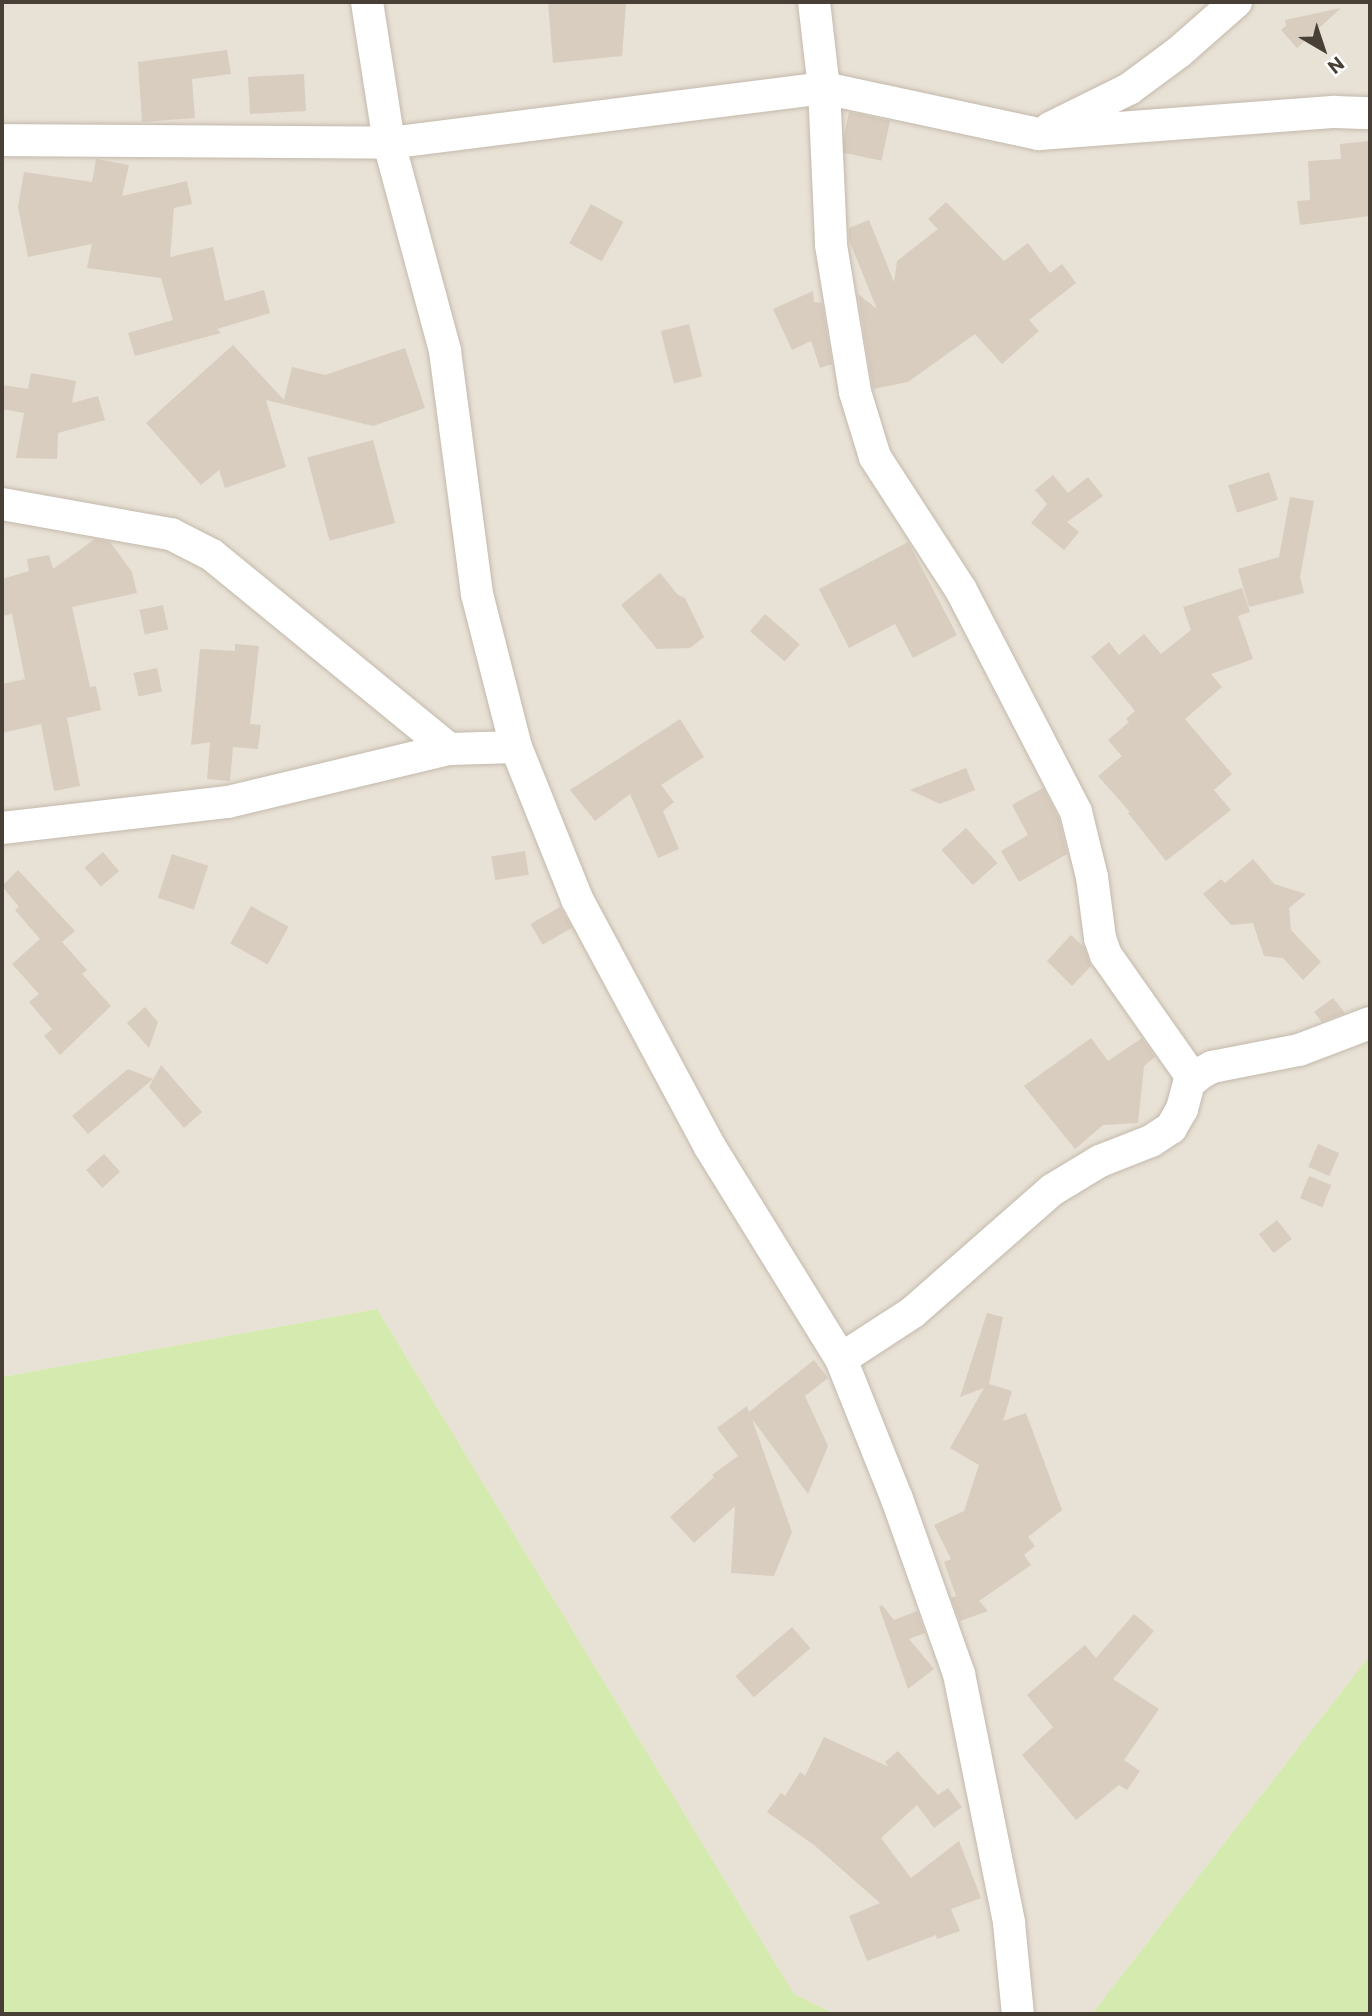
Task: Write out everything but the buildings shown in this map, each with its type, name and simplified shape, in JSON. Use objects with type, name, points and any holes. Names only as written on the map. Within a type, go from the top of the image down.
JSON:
[{"type":"street","points":[[367,2],[389,143],[445,351],[477,594],[516,747],[583,911],[710,1147],[841,1359],[897,1499],[959,1674],[1009,1923],[1018,2014]]},
{"type":"street","points":[[814,2],[824,88],[831,245],[855,392],[874,457],[961,590],[1076,812],[1092,877],[1100,938],[1106,955],[1193,1079]]},
{"type":"street","points":[[1039,134],[1129,89],[1179,52],[1236,2]]},
{"type":"street","points":[[2,140],[389,143],[824,88],[1039,134],[1335,112],[1370,113]]},
{"type":"street","points":[[2,504],[171,534],[212,555],[449,749]]},
{"type":"street","points":[[2,828],[228,802],[449,749],[516,747]]},
{"type":"street","points":[[841,1359],[913,1312],[1052,1190],[1100,1161],[1151,1141],[1171,1128],[1193,1079],[1212,1067],[1299,1050],[1370,1023]]},
{"type":"shaded area","points":[[2,2],[1370,2],[1370,1655],[1092,2014],[835,2014],[794,1994],[377,1309],[2,1377]]},
{"type":"green space","points":[[377,1309],[794,1994],[835,2014],[2,2014],[2,1377]]},
{"type":"green space","points":[[1370,1655],[1370,2014],[1092,2014]]}]
